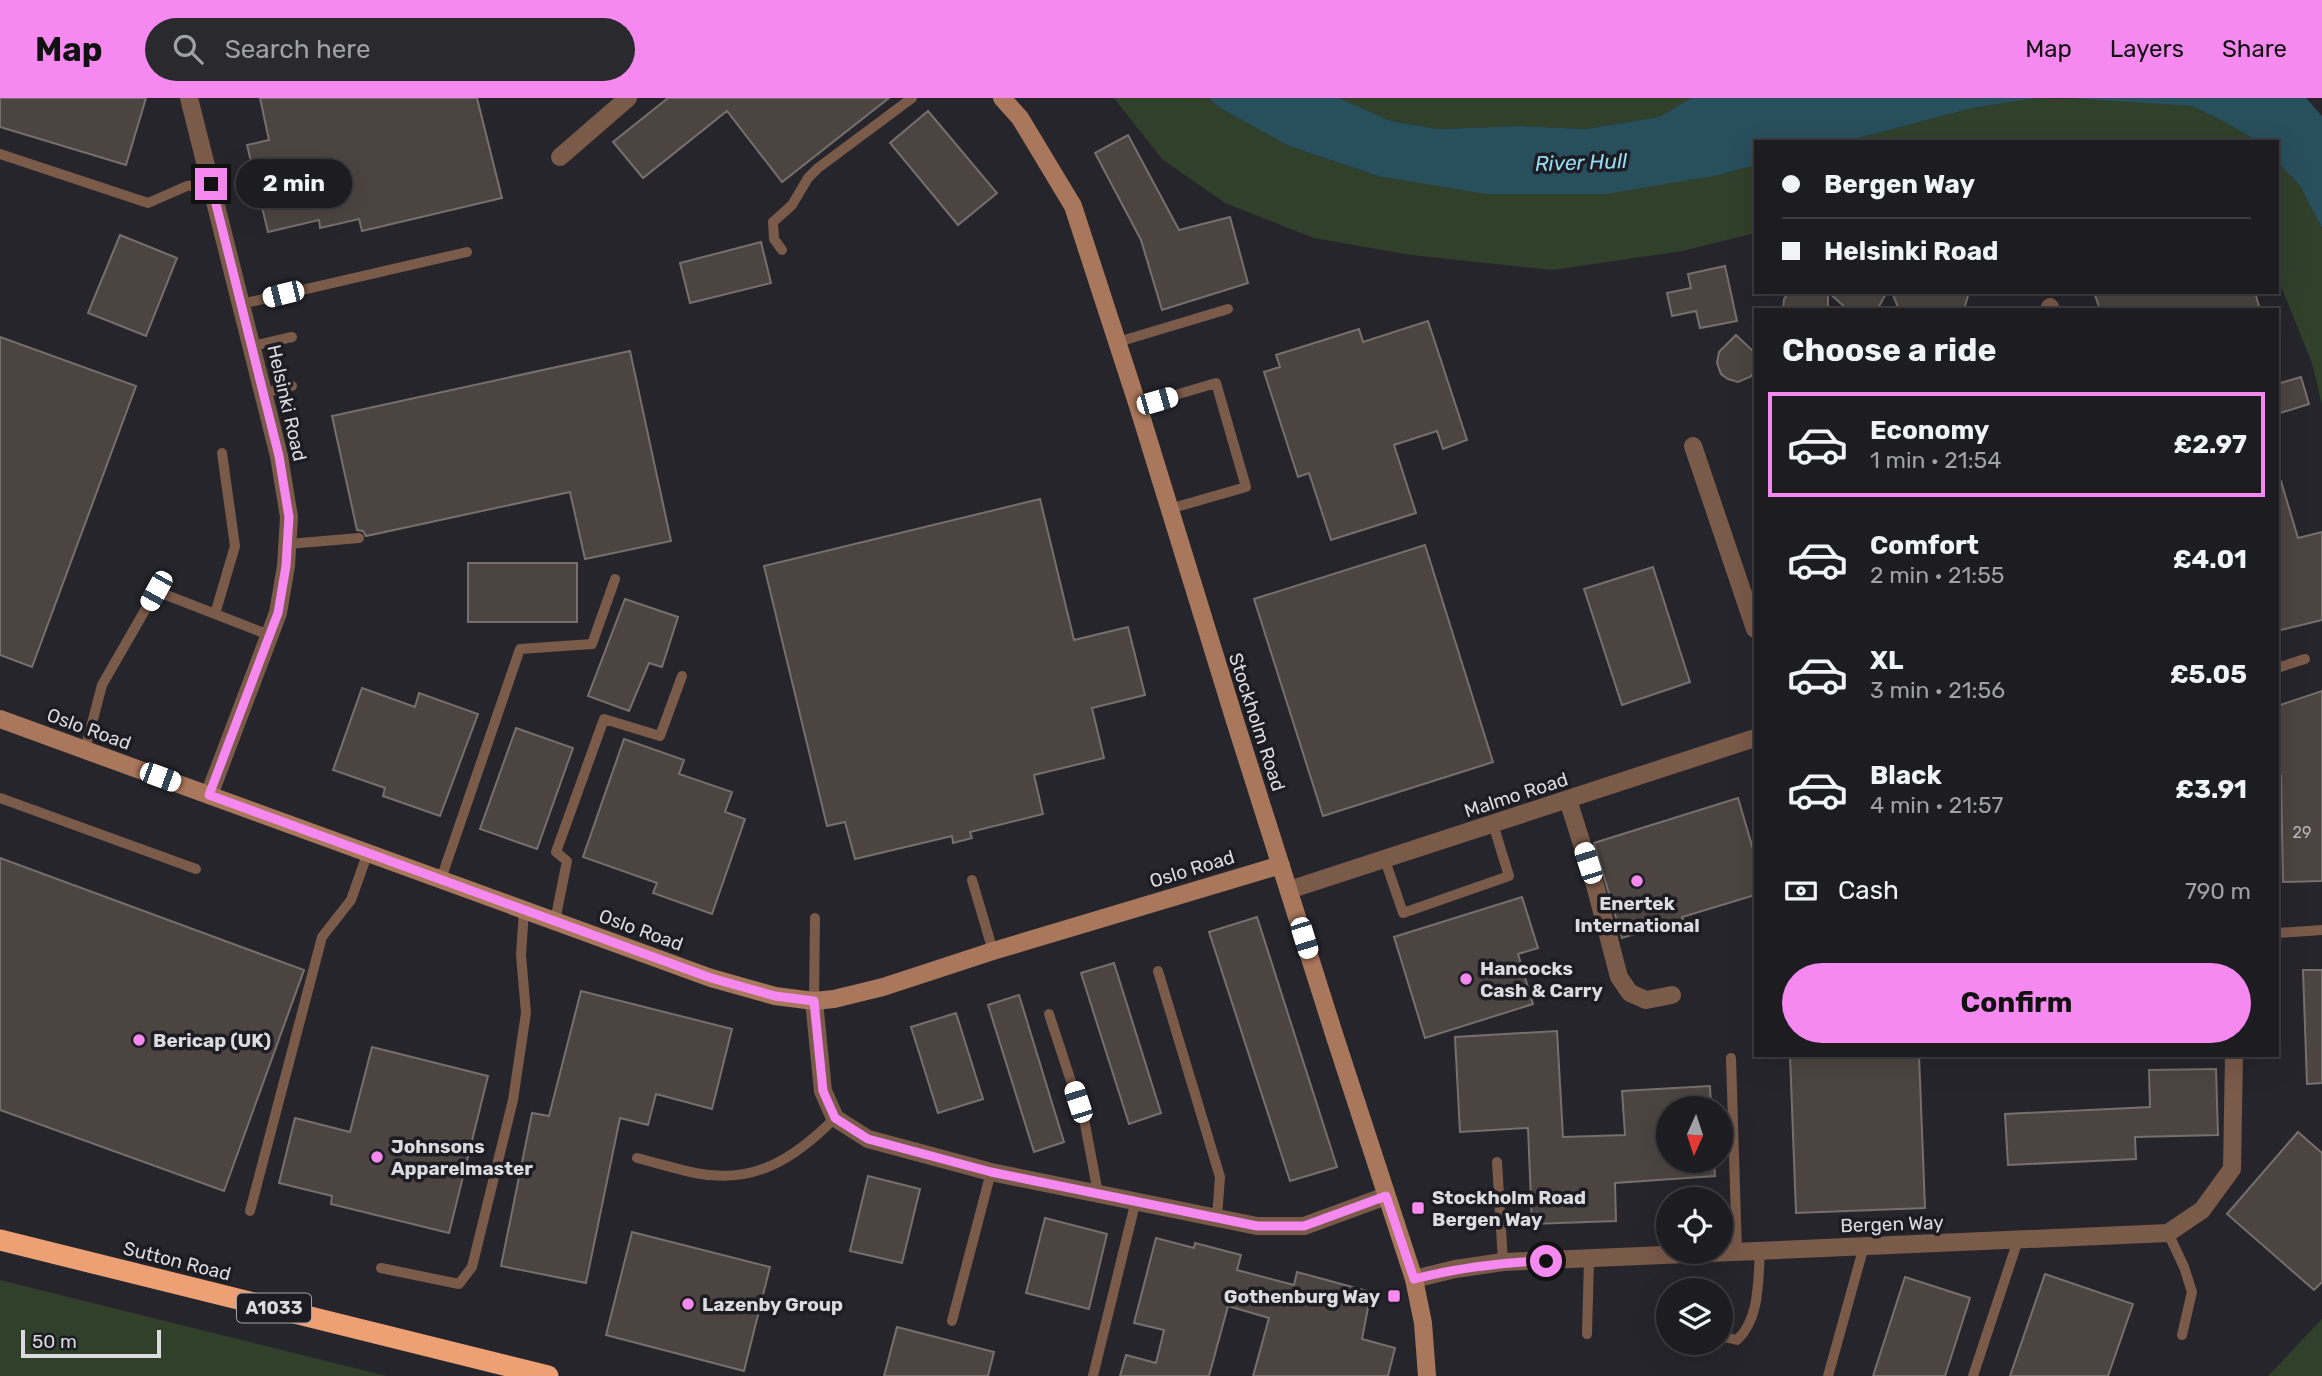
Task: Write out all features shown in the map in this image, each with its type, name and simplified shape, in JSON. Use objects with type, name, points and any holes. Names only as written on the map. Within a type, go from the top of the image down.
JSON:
[{"type":"highway","name":"Sutton Road","points":[[0,1240],[548,1376]]},
{"type":"street","name":"Helsinki Road","points":[[189,98],[264,393],[279,456],[289,517],[286,566],[278,613],[209,795]]},
{"type":"street","points":[[560,158],[628,98]]},
{"type":"street","name":"Stockholm Road","points":[[1002,98],[1020,118],[1073,206],[1414,1279],[1423,1323],[1427,1376]]},
{"type":"street","points":[[1693,446],[1754,626]]},
{"type":"street","name":"Oslo Road","points":[[0,719],[711,978],[775,996],[814,1001],[883,987],[993,951],[1281,865]]},
{"type":"street","name":"Malmo Road","points":[[1289,890],[1754,742]]},
{"type":"street","points":[[1568,800],[1595,885],[1619,977],[1630,993],[1646,1000],[1672,995]]},
{"type":"street","points":[[814,1001],[823,1091],[835,1118],[868,1139],[991,1172],[1257,1226],[1304,1226],[1386,1196]]},
{"type":"street","points":[[2168,1233],[2202,1210],[2232,1169],[2234,1057]]},
{"type":"street","name":"Bergen Way","points":[[1414,1279],[1455,1269],[1503,1262],[2168,1233]]},
{"type":"lane","points":[[782,250],[774,239],[773,222],[792,205],[808,178],[912,98]]},
{"type":"lane","points":[[0,154],[148,203],[187,186],[211,184]]},
{"type":"lane","points":[[241,304],[467,252]]},
{"type":"lane","points":[[1118,342],[1228,309]]},
{"type":"lane","points":[[252,346],[292,337]]},
{"type":"lane","points":[[1138,406],[1216,383],[1246,486],[1169,509]]},
{"type":"lane","points":[[264,393],[292,386]]},
{"type":"lane","points":[[215,614],[235,546],[222,453]]},
{"type":"lane","points":[[288,544],[359,538]]},
{"type":"lane","points":[[441,879],[520,649],[592,644],[615,579]]},
{"type":"lane","points":[[85,750],[102,685],[156,591],[269,635]]},
{"type":"lane","points":[[2279,667],[2305,659]]},
{"type":"lane","points":[[555,921],[567,861],[556,852],[604,719],[660,736],[682,676]]},
{"type":"lane","points":[[0,798],[196,869]]},
{"type":"lane","points":[[1385,860],[1402,913],[1509,876],[1493,824]]},
{"type":"lane","points":[[250,1211],[322,937],[351,900],[368,852]]},
{"type":"lane","points":[[972,880],[993,951]]},
{"type":"lane","points":[[381,1268],[460,1284],[472,1267],[513,1100],[526,1013],[521,955],[524,910]]},
{"type":"lane","points":[[814,1001],[815,918]]},
{"type":"lane","points":[[2279,933],[2322,930]]},
{"type":"lane","points":[[1158,971],[1220,1177],[1217,1217]]},
{"type":"lane","points":[[1049,1014],[1085,1124],[1098,1193]]},
{"type":"lane","points":[[1731,1058],[1737,1252]]},
{"type":"lane","points":[[637,1158],[697,1174],[754,1172],[791,1157],[835,1118]]},
{"type":"lane","points":[[1497,1162],[1503,1262]]},
{"type":"lane","points":[[951,1321],[991,1172]]},
{"type":"lane","points":[[1093,1376],[1136,1200]]},
{"type":"lane","points":[[2168,1233],[2192,1292],[2182,1335]]},
{"type":"lane","points":[[1973,1376],[2018,1240]]},
{"type":"lane","points":[[1828,1376],[1864,1246]]},
{"type":"lane","points":[[1733,1339],[1737,1340],[1747,1331],[1757,1297],[1760,1251]]},
{"type":"lane","points":[[1587,1334],[1589,1259]]},
{"type":"green space","points":[[1114,98],[1208,98],[1220,108],[1289,146],[1378,176],[1719,175],[1754,165],[1754,233],[1682,251],[1553,270],[1411,255],[1314,238],[1225,203],[1162,159]]},
{"type":"green space","points":[[1339,98],[1691,98],[1659,117],[1585,129],[1521,126],[1438,129],[1391,121]]},
{"type":"green space","points":[[2037,98],[2107,99],[2192,106],[2256,140],[1852,140],[1972,108]]},
{"type":"green space","points":[[2279,163],[2300,186],[2322,228],[2322,405],[2312,363],[2279,284]]},
{"type":"green space","points":[[0,1280],[387,1376],[0,1376]]},
{"type":"green space","points":[[2322,1319],[2322,1376],[2268,1376]]},
{"type":"water","name":"River Hull","points":[[1208,98],[1339,98],[1391,121],[1438,129],[1521,126],[1585,129],[1659,117],[1691,98],[2037,98],[1972,108],[1852,140],[1754,140],[1754,165],[1719,175],[1606,194],[1487,194],[1378,176],[1289,146],[1220,108]]},
{"type":"water","points":[[2069,98],[2306,98],[2322,116],[2322,228],[2300,186],[2279,163],[2279,140],[2256,140],[2192,106]]},
{"type":"building","points":[[0,98],[146,98],[126,165],[0,127]]},
{"type":"building","points":[[260,98],[477,98],[502,198],[362,231],[359,219],[320,228],[319,220],[268,232],[247,145],[269,140]]},
{"type":"building","points":[[668,98],[889,98],[782,182],[727,111],[643,178],[613,142]]},
{"type":"building","points":[[928,111],[997,193],[958,225],[890,143]]},
{"type":"building","points":[[1128,135],[1179,230],[1230,217],[1248,283],[1162,310],[1141,240],[1095,153]]},
{"type":"building","points":[[120,235],[177,258],[146,336],[88,313]]},
{"type":"building","points":[[761,242],[771,283],[690,303],[680,263]]},
{"type":"building","points":[[1725,266],[1737,321],[1700,328],[1696,311],[1672,316],[1667,293],[1691,288],[1688,274]]},
{"type":"building","points":[[1788,294],[1828,294],[1828,308],[1783,308]]},
{"type":"building","points":[[1830,294],[1886,294],[1878,308],[1846,308]]},
{"type":"building","points":[[1893,294],[1968,294],[1965,308],[1898,308]]},
{"type":"building","points":[[2095,294],[2256,294],[2259,308],[2099,308]]},
{"type":"building","points":[[1428,321],[1467,440],[1443,449],[1437,431],[1394,445],[1416,513],[1331,540],[1309,473],[1298,477],[1264,372],[1280,367],[1276,355],[1359,329],[1363,342]]},
{"type":"building","points":[[1736,335],[1754,352],[1754,373],[1738,382],[1728,379],[1721,374],[1717,363],[1719,352]]},
{"type":"building","points":[[0,337],[136,386],[32,667],[0,655]]},
{"type":"building","points":[[630,351],[671,541],[585,559],[570,492],[366,536],[363,531],[357,530],[332,416]]},
{"type":"building","points":[[2301,377],[2309,404],[2279,413],[2279,383]]},
{"type":"building","points":[[2279,481],[2298,538],[2322,532],[2322,620],[2279,631]]},
{"type":"building","points":[[1040,499],[1074,640],[1128,627],[1145,695],[1092,708],[1104,758],[1034,775],[1043,814],[970,832],[972,838],[953,843],[952,836],[855,859],[845,822],[827,826],[764,566]]},
{"type":"building","points":[[1425,545],[1493,762],[1323,816],[1254,599]]},
{"type":"building","points":[[468,563],[577,563],[577,622],[468,622]]},
{"type":"building","points":[[1653,567],[1690,682],[1622,705],[1584,589]]},
{"type":"building","points":[[625,599],[678,617],[662,667],[649,663],[629,711],[588,696]]},
{"type":"building","points":[[362,688],[415,707],[419,693],[478,714],[440,816],[383,796],[385,788],[333,770]]},
{"type":"building","points":[[2322,691],[2322,881],[2283,882],[2279,705]]},
{"type":"building","points":[[516,728],[573,748],[537,849],[480,829]]},
{"type":"building","points":[[624,739],[684,760],[679,774],[732,792],[725,812],[745,819],[712,914],[653,893],[657,883],[583,857]]},
{"type":"building","points":[[1738,798],[1754,853],[1754,895],[1622,938],[1594,843]]},
{"type":"building","name":"Bericap (UK)","points":[[0,858],[304,970],[224,1191],[0,1110]]},
{"type":"building","name":"Hancocks Cash & Carry","points":[[1522,897],[1538,948],[1518,954],[1533,1004],[1425,1038],[1394,937]]},
{"type":"building","points":[[1257,917],[1337,1167],[1290,1181],[1209,932]]},
{"type":"building","points":[[1114,963],[1161,1113],[1129,1124],[1081,973]]},
{"type":"building","points":[[2303,970],[2322,970],[2322,1083],[2307,1084]]},
{"type":"building","points":[[581,991],[732,1029],[712,1109],[656,1094],[648,1125],[620,1118],[586,1283],[501,1266],[532,1113],[549,1116]]},
{"type":"building","points":[[1019,995],[1064,1142],[1034,1152],[988,1005]]},
{"type":"building","points":[[956,1013],[983,1099],[938,1113],[911,1027]]},
{"type":"building","points":[[1557,1031],[1563,1137],[1625,1135],[1622,1091],[1710,1086],[1710,1096],[1656,1096],[1656,1173],[1715,1173],[1715,1176],[1615,1183],[1616,1221],[1532,1224],[1528,1128],[1460,1132],[1455,1037]]},
{"type":"building","name":"Johnsons Apparelmaster","points":[[372,1047],[488,1076],[449,1233],[331,1204],[332,1196],[279,1183],[295,1118],[350,1132]]},
{"type":"building","points":[[1790,1057],[1919,1057],[1925,1208],[1796,1213]]},
{"type":"building","points":[[2216,1069],[2218,1135],[2135,1137],[2136,1159],[2008,1165],[2005,1114],[2150,1107],[2149,1070]]},
{"type":"building","points":[[2298,1132],[2322,1153],[2322,1282],[2314,1290],[2227,1214]]},
{"type":"building","points":[[868,1176],[920,1189],[902,1263],[850,1251]]},
{"type":"building","points":[[1045,1218],[1107,1234],[1089,1309],[1026,1293]]},
{"type":"building","points":[[632,1232],[770,1267],[744,1371],[606,1335]]},
{"type":"building","points":[[1156,1238],[1194,1248],[1195,1243],[1241,1255],[1237,1270],[1294,1285],[1297,1272],[1371,1292],[1362,1339],[1395,1348],[1388,1376],[1253,1376],[1269,1318],[1228,1306],[1209,1376],[1120,1376],[1126,1355],[1156,1363],[1164,1330],[1134,1323]]},
{"type":"building","points":[[2045,1274],[2133,1304],[2108,1376],[2010,1376]]},
{"type":"building","points":[[1905,1277],[1970,1298],[1945,1376],[1873,1376]]},
{"type":"building","points":[[897,1327],[994,1352],[988,1376],[884,1376]]},
{"type":"place","name":"Enertek International","points":[[1637,881]]},
{"type":"place","name":"Hancocks Cash & Carry","points":[[1466,979]]},
{"type":"place","name":"Bericap (UK)","points":[[139,1040]]},
{"type":"place","name":"Johnsons Apparelmaster","points":[[377,1157]]},
{"type":"place","name":"Stockholm Road Bergen Way","points":[[1418,1208]]},
{"type":"place","name":"Gothenburg Way","points":[[1394,1296]]},
{"type":"place","name":"Lazenby Group","points":[[688,1304]]},
{"type":"route","points":[[211,184],[279,456],[289,517],[286,566],[278,613],[209,795],[711,978],[775,996],[814,1001],[823,1091],[835,1118],[868,1139],[991,1172],[1257,1226],[1304,1226],[1386,1196],[1414,1279],[1455,1269],[1503,1262],[1546,1261]]}]
